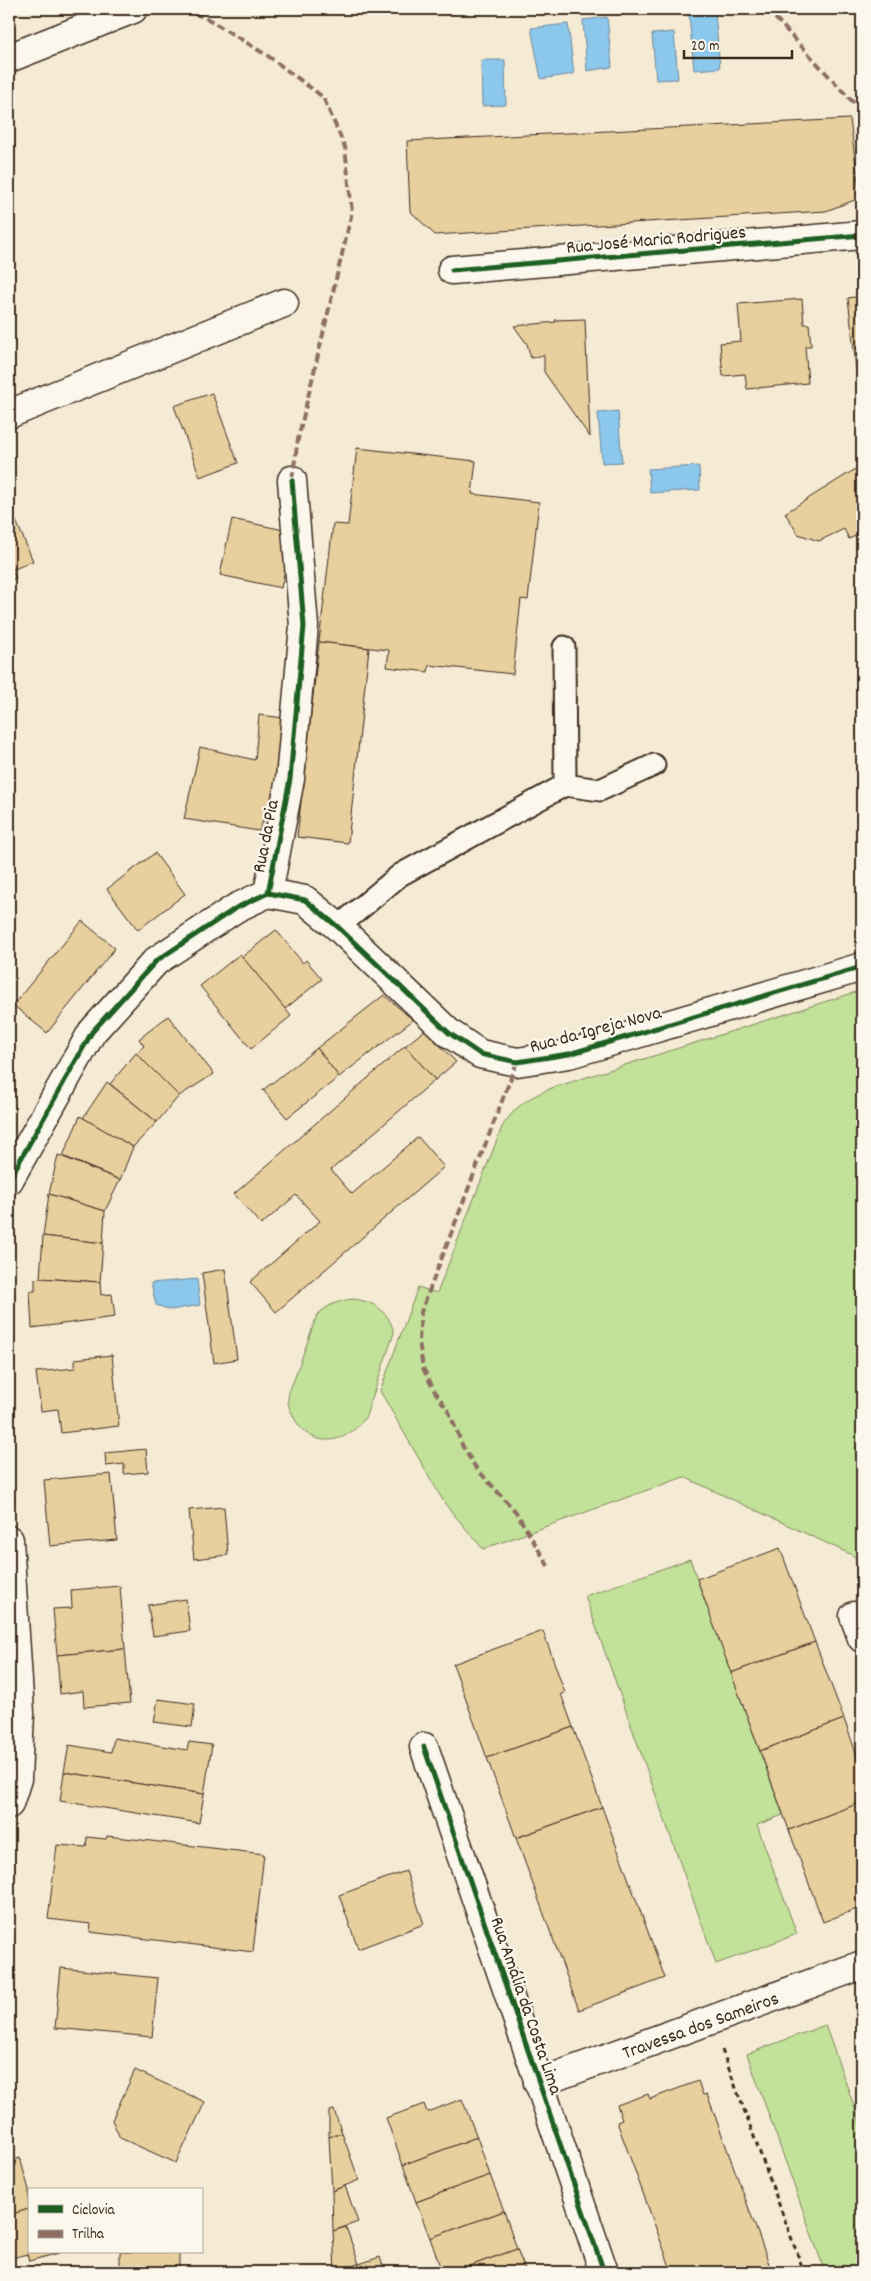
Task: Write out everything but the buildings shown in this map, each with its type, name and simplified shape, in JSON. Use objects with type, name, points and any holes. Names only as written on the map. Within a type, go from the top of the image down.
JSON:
[{"type":"street","points":[[9,58],[133,9]]},
{"type":"street","name":"Rua José Maria Rodrigues","points":[[452,270],[862,235]]},
{"type":"street","points":[[9,414],[284,303]]},
{"type":"street","name":"Rua da Pia","points":[[9,1180],[92,1032],[156,961],[236,908],[268,893],[290,779],[304,626],[292,480]]},
{"type":"street","name":"Rua da Igreja Nova","points":[[268,893],[305,900],[338,927],[449,1033],[480,1054],[517,1062],[569,1054],[862,967]]},
{"type":"street","points":[[9,1540],[20,1713],[17,1779],[9,1804]]},
{"type":"street","name":"Rua Amália da Costa Lima","points":[[424,1747],[604,2272]]},
{"type":"street","name":"Travessa dos Sameiros","points":[[538,2082],[862,1965]]},
{"type":"lane","points":[[564,647],[565,785]]},
{"type":"lane","points":[[338,927],[400,874],[565,785],[600,790],[654,766]]},
{"type":"path","points":[[711,2020],[804,2272]]},
{"type":"green space","points":[[862,990],[862,1563],[852,1555],[684,1477],[483,1549],[445,1504],[380,1391],[418,1287],[437,1293],[502,1127],[512,1113],[523,1103],[552,1088]]},
{"type":"green space","points":[[352,1299],[367,1302],[379,1308],[392,1325],[394,1333],[366,1416],[348,1434],[327,1440],[317,1438],[307,1433],[298,1425],[289,1406],[289,1393],[317,1315],[333,1304]]},
{"type":"green space","points":[[690,1559],[783,1815],[757,1825],[797,1934],[716,1964],[585,1596]]},
{"type":"green space","points":[[825,2025],[862,2128],[862,2272],[825,2272],[747,2054]]},
{"type":"water","points":[[715,13],[720,68],[694,70],[689,15]]},
{"type":"water","points":[[607,17],[612,67],[587,71],[583,20]]},
{"type":"water","points":[[568,24],[574,74],[541,79],[531,28]]},
{"type":"water","points":[[674,32],[678,79],[656,80],[652,34]]},
{"type":"water","points":[[481,60],[505,60],[506,105],[482,106]]},
{"type":"water","points":[[618,411],[622,462],[602,463],[598,413]]},
{"type":"water","points":[[699,466],[700,490],[650,493],[648,469]]},
{"type":"water","points":[[197,1279],[200,1305],[171,1310],[156,1305],[151,1283]]},
{"type":"marked path","points":[[183,9],[208,19],[268,56],[323,97],[345,147],[352,212],[298,439],[292,480]]},
{"type":"marked path","points":[[767,9],[862,112]]},
{"type":"marked path","points":[[517,1062],[421,1312],[419,1341],[423,1368],[434,1390],[449,1412],[463,1447],[476,1468],[516,1512],[550,1569]]},
{"type":"cycle path","points":[[452,270],[862,235]]},
{"type":"cycle path","points":[[268,893],[290,779],[304,626],[292,480]]},
{"type":"cycle path","points":[[268,893],[305,900],[338,927],[449,1033],[480,1054],[517,1062],[569,1054],[862,967]]},
{"type":"cycle path","points":[[9,1180],[92,1032],[156,961],[236,908],[268,893]]},
{"type":"cycle path","points":[[424,1747],[604,2272]]}]
